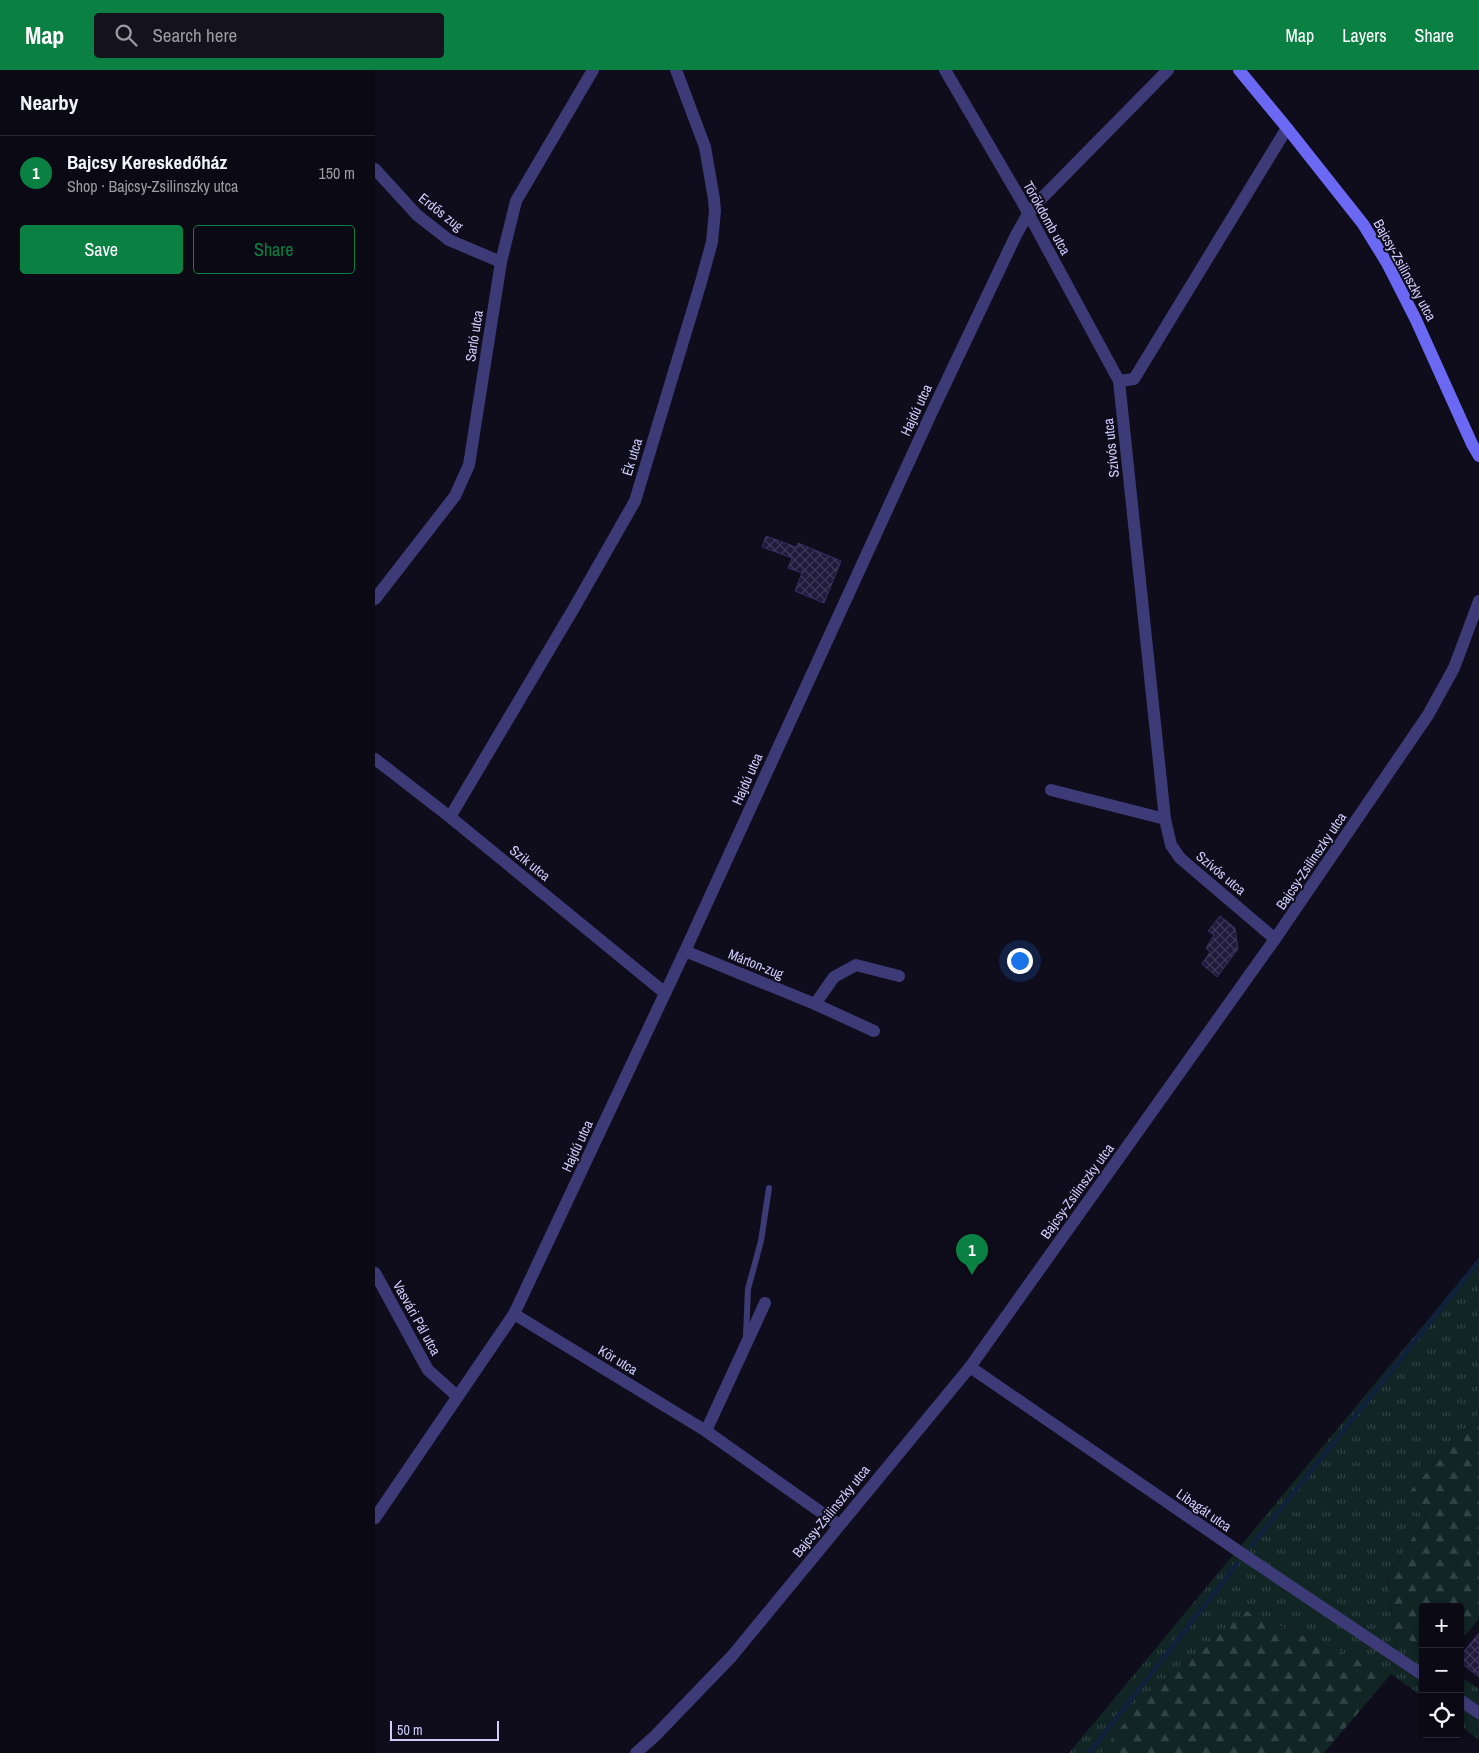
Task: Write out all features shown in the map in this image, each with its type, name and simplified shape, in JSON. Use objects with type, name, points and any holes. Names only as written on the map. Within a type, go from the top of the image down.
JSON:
[{"type":"main road","name":"Bajcsy-Zsilinszky utca","points":[[1239,70],[1363,224],[1387,263],[1416,320],[1479,456]]},
{"type":"street","name":"Sarló utca","points":[[375,599],[455,496],[469,465],[501,262],[516,201],[593,70]]},
{"type":"street","name":"Ék utca","points":[[450,817],[635,501],[701,282],[712,242],[715,211],[715,199],[705,147],[676,70]]},
{"type":"street","name":"Törökdomb utca","points":[[945,70],[1028,214],[1119,382]]},
{"type":"street","name":"Hajdú utca","points":[[375,1518],[514,1314],[685,951],[926,424],[1016,235],[1028,214],[1168,70]]},
{"type":"street","points":[[1119,382],[1135,378],[1287,128]]},
{"type":"street","name":"Erdős zug","points":[[375,169],[417,214],[449,240],[501,262]]},
{"type":"street","name":"Szívós utca","points":[[1119,382],[1165,819],[1171,845],[1180,858],[1275,939]]},
{"type":"street","name":"Bajcsy-Zsilinszky utca","points":[[636,1753],[655,1736],[732,1656],[970,1367],[1275,939],[1428,716],[1454,668],[1479,601]]},
{"type":"street","name":"Szik utca","points":[[375,759],[450,817],[665,993]]},
{"type":"street","points":[[1051,790],[1165,819]]},
{"type":"street","name":"Márton-zug","points":[[685,951],[815,1004],[874,1031]]},
{"type":"street","points":[[815,1004],[834,977],[856,965],[899,976]]},
{"type":"street","name":"Vasvári Pál utca","points":[[375,1273],[428,1370],[457,1396]]},
{"type":"street","points":[[706,1431],[765,1303]]},
{"type":"street","name":"Kör utca","points":[[514,1314],[706,1431],[839,1525]]},
{"type":"street","name":"Libagát utca","points":[[970,1367],[1419,1672]]},
{"type":"street","points":[[1464,1703],[1479,1712]]},
{"type":"lane","points":[[746,1344],[748,1289],[761,1241],[769,1188]]},
{"type":"green space","points":[[1479,1258],[1479,1413],[1406,1496],[1426,1518],[1388,1575],[1393,1628],[1419,1647],[1419,1694],[1391,1674],[1246,1611],[1144,1698],[1101,1753],[1069,1753]]},
{"type":"green space","points":[[1479,1413],[1479,1619],[1464,1636],[1464,1603],[1419,1603],[1419,1647],[1393,1628],[1388,1575],[1426,1518],[1406,1496]]},
{"type":"green space","points":[[1246,1611],[1391,1674],[1324,1753],[1101,1753],[1144,1698]]},
{"type":"green space","points":[[1464,1679],[1479,1689],[1479,1740],[1464,1728]]},
{"type":"building","points":[[766,536],[796,547],[798,543],[841,561],[824,603],[795,591],[802,573],[788,568],[792,558],[762,547]]},
{"type":"building","points":[[1220,916],[1235,928],[1238,949],[1217,977],[1202,964],[1210,952],[1206,948],[1214,935],[1208,931]]},
{"type":"building","points":[[1479,1633],[1479,1677],[1464,1665],[1464,1651]]},
{"type":"waterway","points":[[1252,1545],[1479,1261]]},
{"type":"waterway","points":[[1089,1753],[1237,1564]]},
{"type":"place","name":"Bajcsy Kereskedőház","points":[[972,1275]]}]
